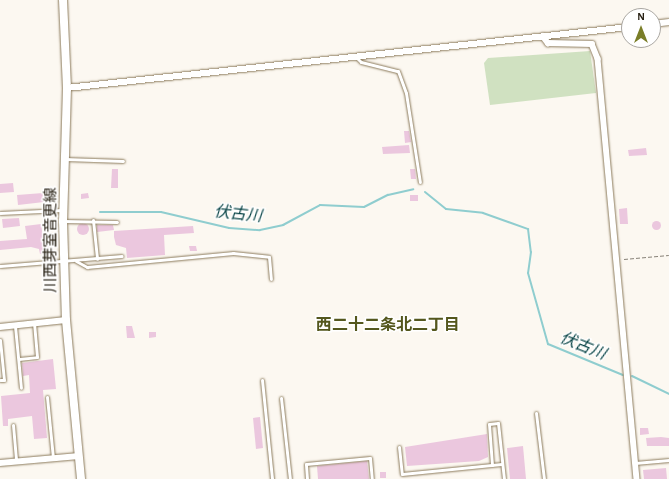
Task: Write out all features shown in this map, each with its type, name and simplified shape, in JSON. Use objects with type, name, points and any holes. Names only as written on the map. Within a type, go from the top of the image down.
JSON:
[{"type":"main road","name":"川西芽室音更線","points":[[63,0],[67,88],[63,210],[66,320],[81,479]]},
{"type":"street","points":[[67,88],[621,28]]},
{"type":"street","points":[[543,36],[548,42],[584,41],[596,48],[637,479]]},
{"type":"street","points":[[0,327],[66,320]]},
{"type":"street","points":[[0,463],[79,456]]},
{"type":"lane","points":[[356,57],[361,62],[390,66],[398,70],[406,93],[420,182]]},
{"type":"lane","points":[[65,159],[123,161]]},
{"type":"lane","points":[[0,213],[63,210]]},
{"type":"lane","points":[[63,221],[93,220],[117,222]]},
{"type":"lane","points":[[93,220],[97,259]]},
{"type":"lane","points":[[76,261],[87,267],[233,253],[269,258],[271,279]]},
{"type":"lane","points":[[0,266],[76,261],[122,256]]},
{"type":"lane","points":[[18,359],[37,357],[34,323]]},
{"type":"lane","points":[[15,325],[21,388]]},
{"type":"lane","points":[[0,340],[4,380],[0,380]]},
{"type":"lane","points":[[262,380],[272,479]]},
{"type":"lane","points":[[47,396],[53,458]]},
{"type":"lane","points":[[281,398],[290,479]]},
{"type":"lane","points":[[536,413],[544,479]]},
{"type":"lane","points":[[492,465],[489,424],[498,423],[504,479]]},
{"type":"lane","points":[[13,425],[16,462]]},
{"type":"lane","points":[[399,447],[402,474],[502,464]]},
{"type":"lane","points":[[307,479],[306,464],[370,458],[372,479]]},
{"type":"lane","points":[[635,463],[669,460]]},
{"type":"path","points":[[615,260],[669,255]]},
{"type":"green space","points":[[590,51],[596,93],[490,105],[484,63],[488,58]]},
{"type":"building","points":[[404,131],[409,131],[411,142],[405,143]]},
{"type":"building","points":[[409,145],[410,153],[383,154],[382,147]]},
{"type":"building","points":[[646,148],[647,155],[629,156],[628,150]]},
{"type":"building","points":[[112,169],[118,169],[118,188],[111,188]]},
{"type":"building","points":[[410,169],[415,169],[416,179],[411,179]]},
{"type":"building","points":[[13,183],[14,192],[0,193],[0,184]]},
{"type":"building","points":[[43,193],[44,202],[18,205],[17,195]]},
{"type":"building","points":[[88,193],[89,198],[81,199],[81,194]]},
{"type":"building","points":[[410,195],[418,195],[418,201],[410,201]]},
{"type":"building","points":[[627,208],[628,224],[620,224],[619,209]]},
{"type":"building","points":[[19,218],[20,226],[3,228],[2,219]]},
{"type":"building","points":[[656,220],[661,225],[656,230],[651,225]]},
{"type":"building","points":[[81,223],[85,223],[89,229],[85,235],[81,235],[77,231],[77,227]]},
{"type":"building","points":[[41,224],[43,238],[50,238],[51,253],[40,254],[39,249],[31,247],[0,250],[0,241],[27,239],[25,226]]},
{"type":"building","points":[[97,225],[113,225],[114,230],[97,232]]},
{"type":"building","points":[[193,226],[194,233],[164,235],[165,255],[127,258],[126,248],[116,245],[114,237],[114,231]]},
{"type":"building","points":[[189,246],[196,246],[197,251],[190,251]]},
{"type":"building","points":[[126,326],[132,326],[135,338],[127,338]]},
{"type":"building","points":[[149,332],[156,332],[156,337],[149,338]]},
{"type":"building","points":[[53,359],[56,389],[43,390],[47,438],[34,439],[32,416],[8,419],[8,426],[3,426],[1,396],[30,393],[29,375],[23,376],[22,363]]},
{"type":"building","points":[[260,417],[263,448],[256,449],[253,418]]},
{"type":"building","points":[[640,428],[648,428],[649,434],[640,435]]},
{"type":"building","points":[[487,434],[488,457],[479,461],[407,466],[405,447]]},
{"type":"building","points":[[646,438],[669,438],[669,446],[647,446]]},
{"type":"building","points":[[523,446],[526,479],[510,479],[507,448]]},
{"type":"building","points":[[367,461],[369,479],[318,479],[317,466]]},
{"type":"building","points":[[666,468],[667,479],[644,479],[643,470]]},
{"type":"building","points":[[380,472],[386,472],[386,478],[380,478]]},
{"type":"waterway","name":"伏古川","points":[[100,212],[161,212],[229,228],[260,230],[283,225],[320,205],[364,207],[388,195],[413,189]]},
{"type":"waterway","name":"伏古川","points":[[425,192],[446,209],[483,213],[528,229],[531,252],[528,273],[548,344],[623,375]]},
{"type":"waterway","name":"伏古川","points":[[632,376],[669,394]]},
{"type":"district","name":"西二十二条北二丁目","points":[[388,325]]}]
